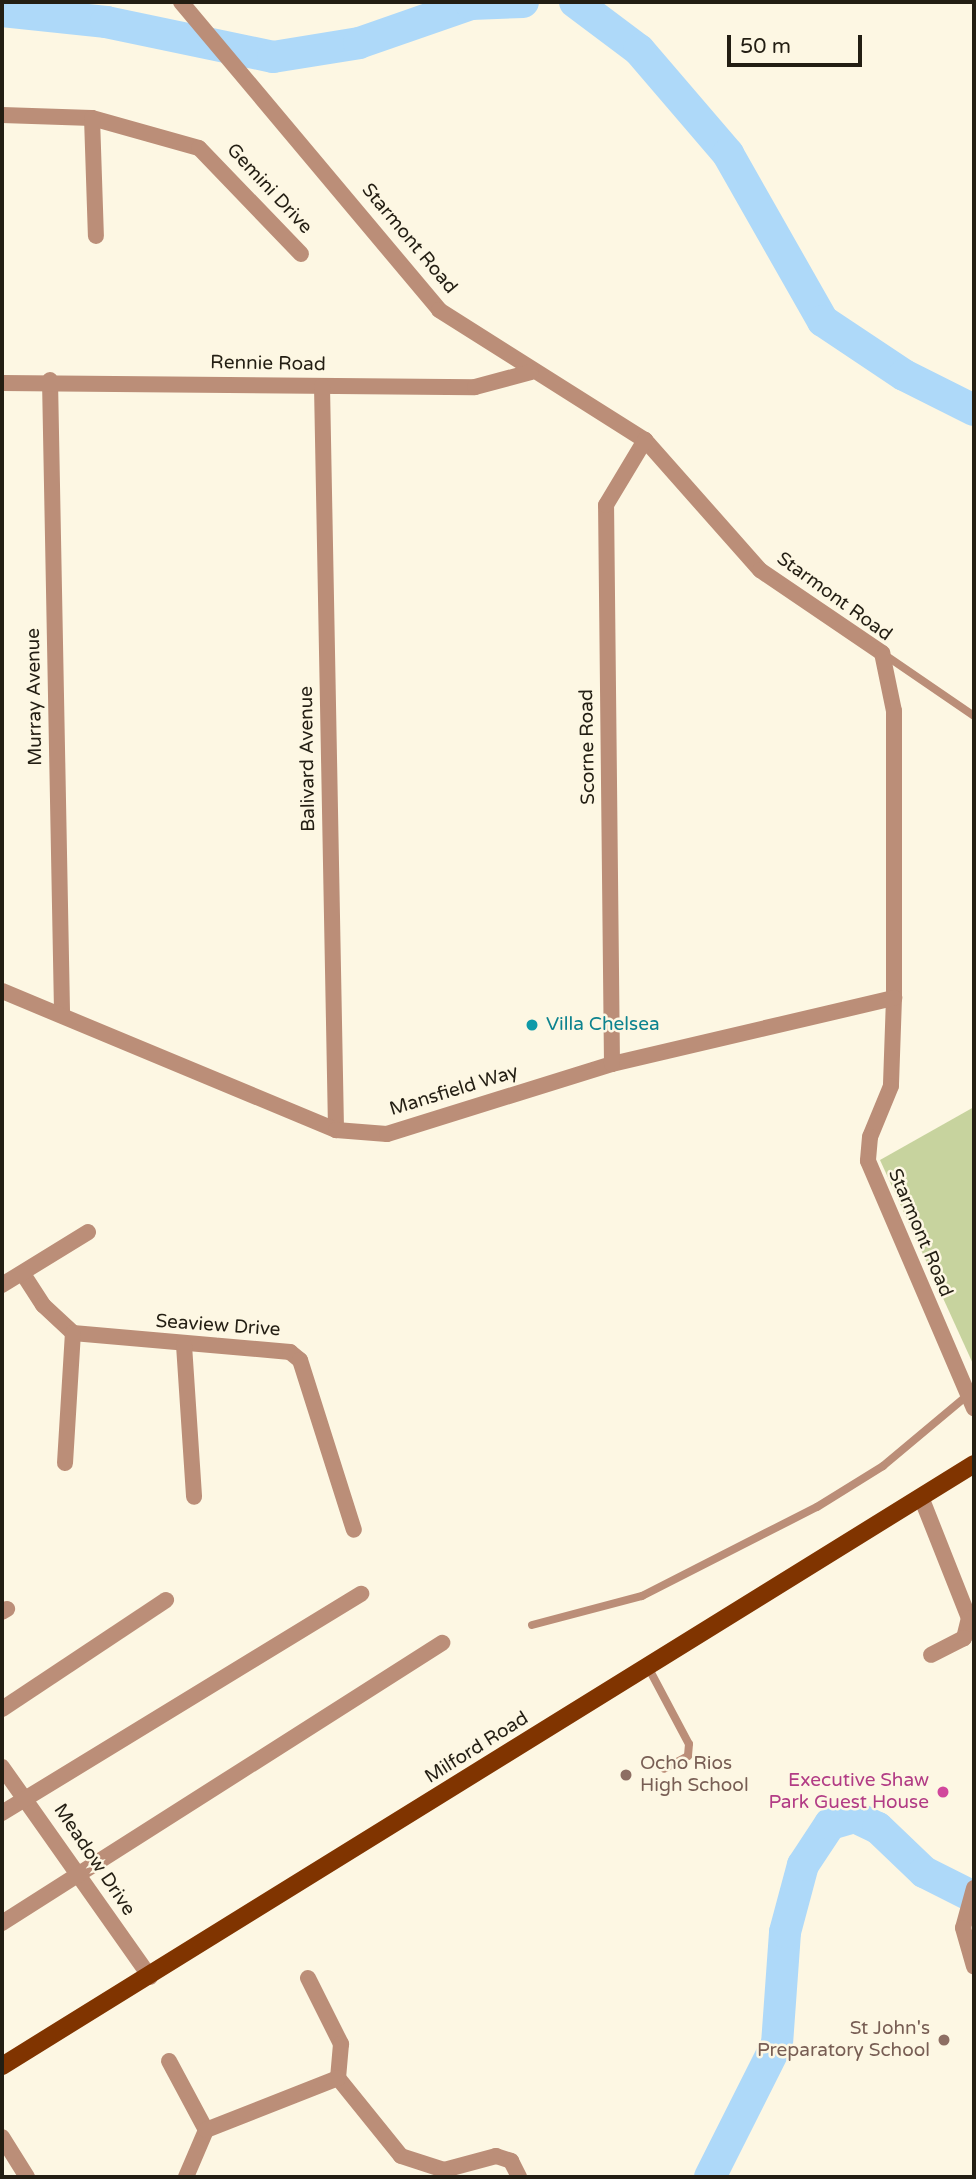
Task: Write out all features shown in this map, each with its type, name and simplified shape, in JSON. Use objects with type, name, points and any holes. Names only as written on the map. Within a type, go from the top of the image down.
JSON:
[{"type":"main road","name":"Milford Road","points":[[2,2066],[150,1977],[974,1464]]},
{"type":"street","name":"Starmont Road","points":[[181,2],[242,71],[439,310],[531,372],[645,440],[760,570],[882,653],[894,711],[894,998],[891,1086],[870,1137],[868,1161],[971,1401]]},
{"type":"street","name":"Gemini Drive","points":[[2,115],[92,118],[200,148],[301,254]]},
{"type":"street","points":[[92,118],[96,236]]},
{"type":"street","name":"Rennie Road","points":[[2,383],[50,380],[475,387],[531,372]]},
{"type":"street","name":"Murray Avenue","points":[[50,380],[61,1013]]},
{"type":"street","name":"Balivard Avenue","points":[[322,386],[336,1130]]},
{"type":"street","name":"Scorne Road","points":[[612,1064],[606,505],[645,440]]},
{"type":"street","name":"Mansfield Way","points":[[2,991],[61,1013],[336,1130],[387,1134],[612,1064],[894,998]]},
{"type":"street","points":[[2,1285],[88,1232]]},
{"type":"street","points":[[23,1274],[43,1305],[73,1333],[65,1463]]},
{"type":"street","name":"Seaview Drive","points":[[73,1333],[184,1345],[290,1352],[300,1360],[354,1530]]},
{"type":"street","points":[[184,1345],[194,1497]]},
{"type":"street","points":[[921,1497],[969,1618],[964,1638],[931,1655]]},
{"type":"street","points":[[2,1814],[361,1594]]},
{"type":"street","points":[[2,1709],[166,1600]]},
{"type":"street","points":[[2,1923],[442,1643]]},
{"type":"street","name":"Meadow Drive","points":[[2,1767],[27,1797],[76,1875],[150,1977]]},
{"type":"street","points":[[974,1888],[964,1912],[965,1944],[974,1966]]},
{"type":"street","points":[[308,1978],[341,2045],[338,2078],[401,2156],[444,2170],[496,2156],[511,2161],[520,2177]]},
{"type":"street","points":[[169,2061],[206,2130]]},
{"type":"street","points":[[186,2177],[206,2130],[338,2078]]},
{"type":"street","points":[[2,2137],[27,2177]]},
{"type":"lane","points":[[882,653],[974,716]]},
{"type":"lane","points":[[532,1625],[642,1596],[817,1507],[883,1466],[971,1401]]},
{"type":"lane","points":[[648,1667],[689,1744],[688,1756],[664,1769]]},
{"type":"green space","points":[[974,1107],[974,1366],[880,1160]]},
{"type":"waterway","points":[[2,11],[106,22],[273,57],[359,43],[471,4],[523,2]]},
{"type":"waterway","points":[[575,2],[639,50],[728,154],[823,321],[904,375],[974,410]]},
{"type":"waterway","points":[[710,2177],[777,2044],[785,1932],[803,1865],[830,1824],[855,1817],[878,1828],[924,1872],[974,1897]]},
{"type":"place","name":"Villa Chelsea","points":[[532,1025]]},
{"type":"place","name":"Ocho Rios High School","points":[[626,1775]]},
{"type":"place","name":"Executive Shaw Park Guest House","points":[[943,1792]]},
{"type":"place","name":"St John's Preparatory School","points":[[944,2040]]}]
